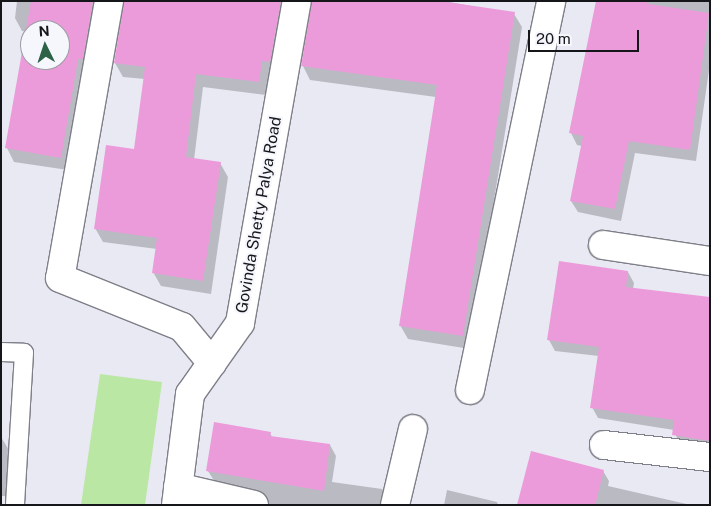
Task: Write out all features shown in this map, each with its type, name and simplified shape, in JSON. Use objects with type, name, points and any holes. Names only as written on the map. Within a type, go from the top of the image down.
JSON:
[{"type":"street","points":[[109,1],[60,278],[182,326],[212,363]]},
{"type":"street","name":"Govinda Shetty Palya Road","points":[[177,496],[190,394],[240,322],[297,1]]},
{"type":"street","points":[[470,390],[551,1]]},
{"type":"street","points":[[603,245],[710,261]]},
{"type":"street","points":[[395,505],[413,429]]},
{"type":"street","points":[[604,445],[710,457]]},
{"type":"street","points":[[177,496],[254,505]]},
{"type":"lane","points":[[1,352],[24,353],[15,505]]},
{"type":"green space","points":[[100,374],[162,382],[145,505],[81,505]]},
{"type":"building","points":[[31,1],[93,1],[83,59],[78,59],[61,158],[5,148],[20,63],[20,70],[70,70],[70,20],[28,20]]},
{"type":"building","points":[[124,1],[281,1],[270,62],[262,61],[259,82],[196,74],[186,157],[221,162],[203,281],[152,273],[157,238],[94,229],[106,145],[134,149],[145,67],[114,63]]},
{"type":"building","points":[[312,1],[440,1],[515,12],[463,336],[399,326],[437,85],[301,66]]},
{"type":"building","points":[[596,1],[648,1],[648,4],[709,13],[690,150],[629,141],[615,209],[570,201],[583,136],[569,133]]},
{"type":"building","points":[[559,261],[628,271],[626,287],[710,297],[710,441],[672,435],[674,420],[590,408],[599,347],[547,340]]},
{"type":"building","points":[[214,422],[271,432],[270,436],[330,444],[324,491],[206,471]]},
{"type":"building","points":[[531,451],[604,470],[595,505],[517,505]]}]
